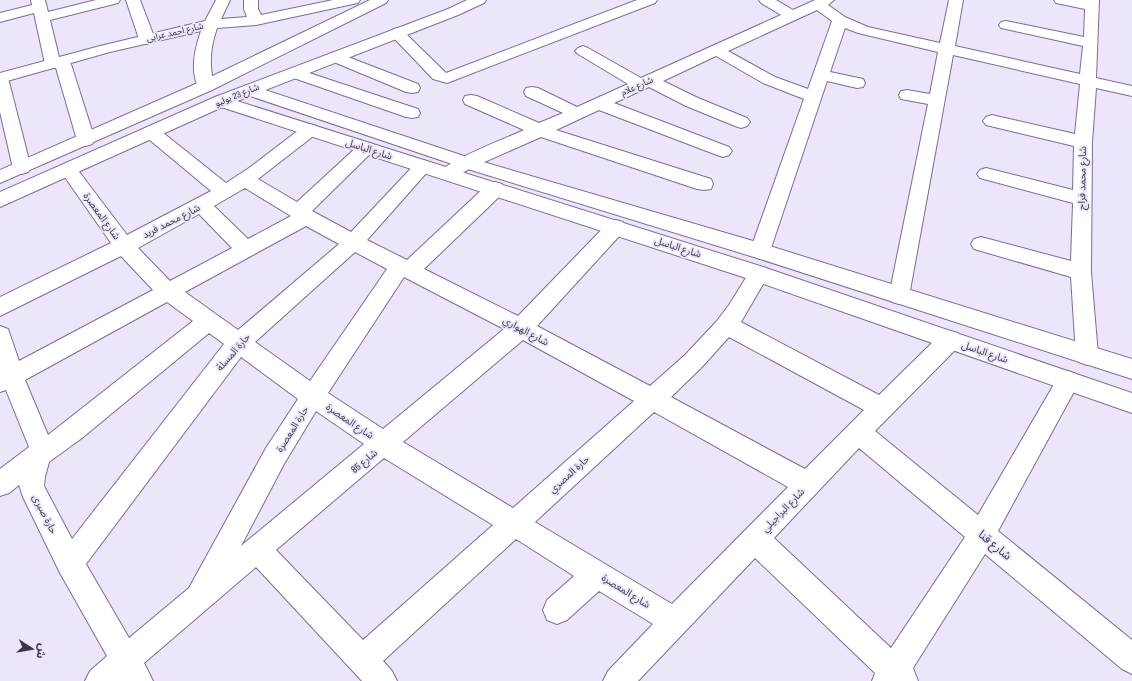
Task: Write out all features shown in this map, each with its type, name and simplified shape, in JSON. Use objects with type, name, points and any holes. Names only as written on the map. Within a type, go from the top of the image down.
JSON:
[{"type":"street","points":[[0,18],[40,8],[113,0]]},
{"type":"street","points":[[133,0],[147,38]]},
{"type":"street","points":[[206,86],[202,63],[211,24],[223,0]]},
{"type":"street","points":[[251,0],[256,21]]},
{"type":"street","points":[[0,177],[206,86],[381,0]]},
{"type":"street","name":"شارع 23 يوليو","points":[[0,200],[221,101],[397,33],[458,6],[479,0]]},
{"type":"street","points":[[397,33],[439,76],[447,78],[650,0]]},
{"type":"street","points":[[766,0],[792,16]]},
{"type":"street","points":[[900,296],[956,0]]},
{"type":"street","points":[[1061,0],[1092,3]]},
{"type":"street","name":"شارع احمد عرابى","points":[[0,78],[147,38],[211,24],[256,21],[347,1]]},
{"type":"street","points":[[823,2],[840,20],[863,30],[1132,91]]},
{"type":"street","name":"شارع علام","points":[[447,174],[467,163],[539,130],[823,2]]},
{"type":"street","name":"شارع محمد فراج","points":[[1087,355],[1081,272],[1082,199],[1083,142],[1091,43],[1092,3]]},
{"type":"street","points":[[40,8],[86,140]]},
{"type":"street","name":"حارة المصري","points":[[363,660],[677,378],[726,325],[736,311],[759,262],[840,20]]},
{"type":"street","points":[[1006,26],[1091,43]]},
{"type":"street","points":[[716,50],[762,77],[814,96]]},
{"type":"street","points":[[583,51],[645,82],[740,122]]},
{"type":"street","points":[[335,57],[412,88]]},
{"type":"street","points":[[294,73],[412,113]]},
{"type":"street","points":[[821,75],[857,83]]},
{"type":"street","points":[[0,78],[22,168]]},
{"type":"street","name":"شارع الباسل","points":[[250,90],[759,262],[950,340],[1132,403]]},
{"type":"street","points":[[532,92],[577,113]]},
{"type":"street","points":[[907,95],[936,101]]},
{"type":"street","points":[[471,100],[539,130],[704,184]]},
{"type":"street","name":"شارع الباسل","points":[[221,101],[616,227],[900,296],[1132,369]]},
{"type":"street","points":[[598,104],[723,151]]},
{"type":"street","points":[[992,121],[1083,142]]},
{"type":"street","name":"شارع محمد فريد","points":[[0,307],[124,246],[225,192],[245,179],[310,130]]},
{"type":"street","points":[[151,132],[225,192]]},
{"type":"street","points":[[6,379],[167,291],[246,250],[302,214],[366,148]]},
{"type":"street","name":"حارة المسلة","points":[[70,563],[225,360],[240,343],[256,327],[354,242],[423,166]]},
{"type":"street","name":"شارع المعصرة","points":[[68,169],[124,246],[167,291],[313,396],[384,444],[515,522],[675,622]]},
{"type":"street","points":[[986,174],[1082,199]]},
{"type":"street","name":"شارع الهواري","points":[[245,179],[302,214],[521,328],[808,484]]},
{"type":"street","name":"حارة المعصرة","points":[[198,600],[275,456],[313,396],[405,268],[496,189]]},
{"type":"street","points":[[201,205],[246,250]]},
{"type":"street","name":"شارع 85","points":[[100,681],[521,328],[616,227]]},
{"type":"street","points":[[981,244],[1081,272]]},
{"type":"street","points":[[950,340],[956,314]]},
{"type":"street","points":[[0,484],[41,456],[208,321]]},
{"type":"street","points":[[726,325],[881,408]]},
{"type":"street","points":[[0,335],[6,379],[41,447],[41,456]]},
{"type":"street","name":"شارع البراجيلي","points":[[618,681],[881,408],[950,340]]},
{"type":"street","points":[[755,539],[895,678],[982,534],[1068,381]]},
{"type":"street","name":"شارع قنا","points":[[858,432],[1132,659]]},
{"type":"street","name":"حارة صبرى","points":[[41,456],[32,473],[32,488],[70,563],[138,681]]},
{"type":"street","points":[[258,550],[382,681]]},
{"type":"street","points":[[557,610],[597,574]]}]
